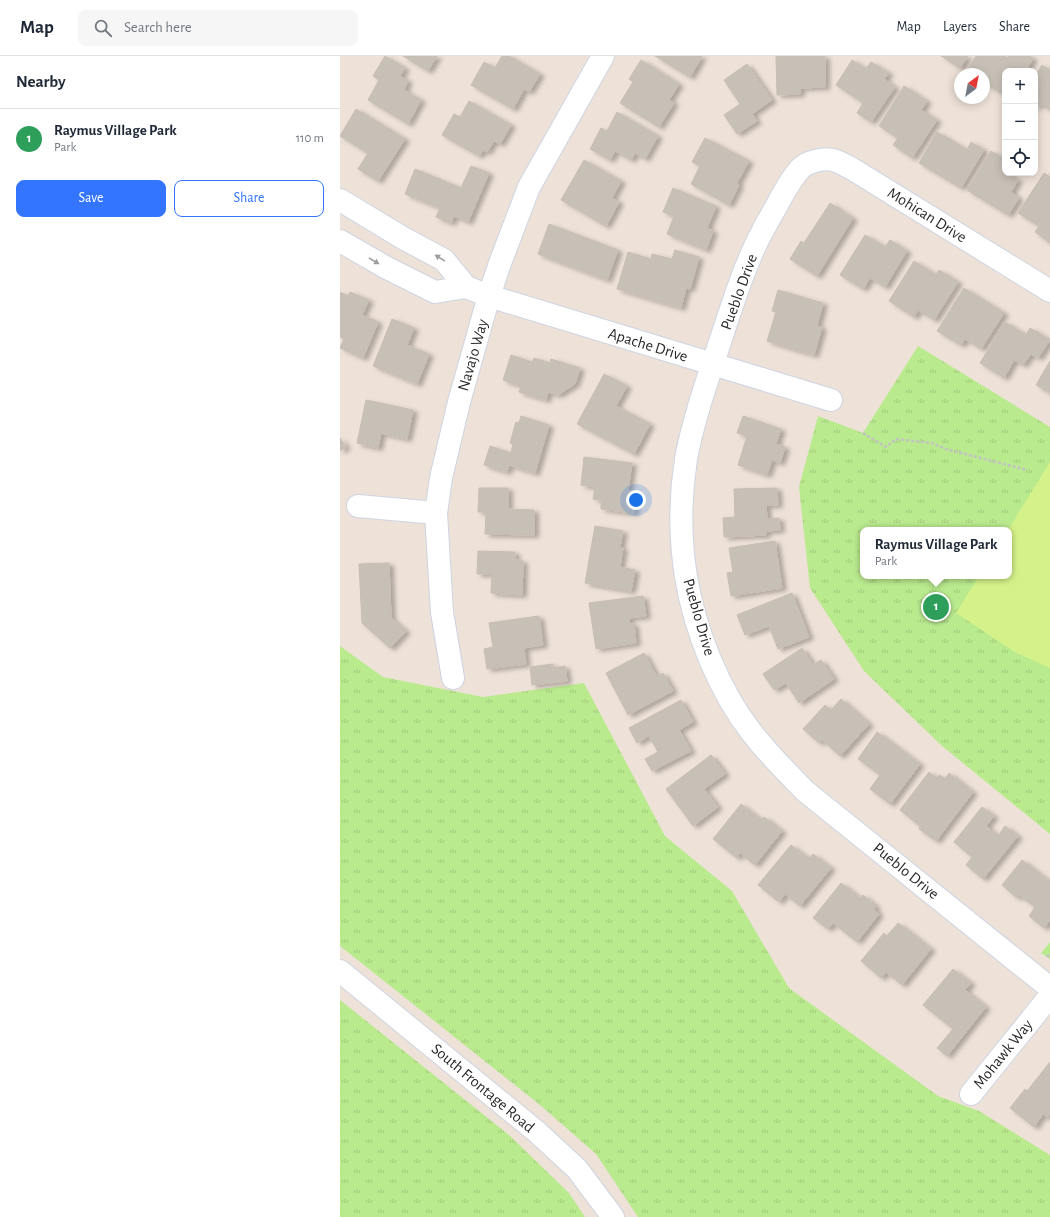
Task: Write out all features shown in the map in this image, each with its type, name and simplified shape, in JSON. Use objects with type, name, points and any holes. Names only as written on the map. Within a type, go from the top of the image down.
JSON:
[{"type":"street","name":"Navajo Way","points":[[453,678],[442,612],[436,513],[441,478],[459,402],[489,296],[529,188],[603,56]]},
{"type":"street","name":"Mohican Drive","points":[[800,169],[811,162],[824,159],[834,160],[854,170],[1050,291]]},
{"type":"street","name":"Pueblo Drive","points":[[800,169],[788,186],[749,259],[713,364],[687,458],[682,495],[682,515],[686,569],[692,606],[703,642],[722,685],[752,733],[775,760],[806,790],[1050,988]]},
{"type":"street","name":"Apache Drive","points":[[340,200],[403,238],[444,260],[466,287],[489,296],[831,400]]},
{"type":"street","points":[[340,241],[387,268],[435,292],[466,287]]},
{"type":"street","points":[[358,506],[436,513]]},
{"type":"street","name":"South Frontage Road","points":[[340,972],[537,1132],[576,1169],[613,1217]]},
{"type":"street","name":"Mohawk Way","points":[[971,1094],[1050,996]]},
{"type":"path","points":[[863,433],[886,447],[896,440],[932,443],[946,449],[1027,470]]},
{"type":"path","points":[[1047,957],[1050,954]]},
{"type":"green space","points":[[918,346],[1050,427],[1050,834],[942,746],[864,671],[810,588],[799,487],[818,416],[863,433]]},
{"type":"green space","points":[[1050,462],[1050,668],[1015,652],[956,613],[977,579],[1012,579],[1012,527],[1010,527]]},
{"type":"green space","points":[[340,646],[383,677],[483,697],[584,683],[665,836],[732,891],[789,988],[938,1096],[979,1111],[1050,1155],[1050,1217],[638,1217],[596,1154],[540,1105],[340,946]]},
{"type":"green space","points":[[1050,942],[1050,959],[1041,953]]},
{"type":"green space","points":[[340,1000],[509,1135],[569,1193],[585,1217],[340,1217]]},
{"type":"building","points":[[385,56],[405,68],[400,76],[408,81],[404,90],[421,100],[408,124],[368,100],[379,80],[373,76]]},
{"type":"building","points":[[403,56],[437,56],[428,71]]},
{"type":"building","points":[[502,56],[509,56],[540,74],[529,92],[524,89],[513,109],[471,85],[484,62],[495,68]]},
{"type":"building","points":[[655,56],[702,56],[690,77]]},
{"type":"building","points":[[776,56],[825,56],[825,87],[800,88],[800,94],[777,95]]},
{"type":"building","points":[[941,56],[968,56],[960,68]]},
{"type":"building","points":[[976,56],[1004,56],[1008,58],[1009,56],[1030,56],[1033,58],[1028,68],[1002,68],[1002,93],[990,86],[990,68],[968,68]]},
{"type":"building","points":[[641,60],[679,84],[669,100],[674,103],[659,127],[620,103],[633,82],[629,79]]},
{"type":"building","points":[[852,60],[866,69],[871,62],[889,73],[884,79],[895,87],[871,122],[857,113],[863,103],[836,85]]},
{"type":"building","points":[[747,64],[772,100],[752,114],[757,121],[737,134],[724,115],[740,104],[724,80]]},
{"type":"building","points":[[1042,65],[1050,70],[1050,110],[1039,103],[1038,104],[1038,71]]},
{"type":"building","points":[[904,86],[927,101],[921,110],[937,120],[912,158],[893,145],[898,138],[879,126]]},
{"type":"building","points":[[469,101],[511,125],[500,144],[494,141],[487,152],[483,150],[479,156],[442,135],[454,114],[460,117]]},
{"type":"building","points":[[356,109],[405,139],[378,181],[358,169],[368,153],[340,136]]},
{"type":"building","points":[[617,112],[658,136],[645,159],[635,153],[631,160],[615,151],[610,160],[590,149],[601,128],[607,131]]},
{"type":"building","points":[[937,132],[967,150],[971,142],[984,150],[961,188],[919,163]]},
{"type":"building","points":[[705,138],[749,161],[737,183],[739,185],[729,205],[691,184],[700,166],[692,162]]},
{"type":"building","points":[[991,151],[1002,158],[1002,176],[1012,176],[1018,180],[1011,192],[1019,198],[1008,215],[967,190]]},
{"type":"building","points":[[584,160],[621,181],[612,198],[619,202],[606,226],[561,200]]},
{"type":"building","points":[[471,166],[489,173],[468,222],[454,216],[451,223],[436,217],[440,208],[405,194],[415,169],[461,188]]},
{"type":"building","points":[[1044,173],[1050,177],[1050,243],[1035,232],[1039,226],[1018,213]]},
{"type":"building","points":[[673,188],[716,206],[707,228],[713,231],[706,250],[667,234],[674,216],[663,212]]},
{"type":"building","points":[[830,203],[853,218],[817,276],[790,259],[801,241],[804,243]]},
{"type":"building","points":[[549,224],[618,250],[607,280],[538,254]]},
{"type":"building","points":[[865,235],[885,247],[890,240],[907,251],[885,287],[870,278],[863,289],[840,275]]},
{"type":"building","points":[[675,250],[699,257],[690,289],[686,288],[681,308],[617,289],[628,252],[651,259],[652,254],[672,259]]},
{"type":"building","points":[[914,261],[936,275],[939,270],[958,282],[934,320],[918,310],[914,317],[889,301]]},
{"type":"building","points":[[964,288],[1004,313],[981,349],[965,339],[961,345],[937,331]]},
{"type":"building","points":[[778,290],[823,303],[817,326],[822,327],[814,355],[767,341],[776,312],[772,311]]},
{"type":"building","points":[[340,292],[348,296],[350,292],[369,300],[362,315],[378,322],[363,358],[340,348],[344,339],[340,337]]},
{"type":"building","points":[[392,319],[414,328],[407,345],[429,354],[417,384],[373,366]]},
{"type":"building","points":[[1005,322],[1026,335],[1030,328],[1050,340],[1038,358],[1031,354],[1023,365],[1014,360],[1004,378],[980,363]]},
{"type":"building","points":[[511,355],[532,362],[534,358],[550,363],[551,359],[580,368],[575,384],[558,395],[548,392],[546,400],[519,392],[521,386],[503,380]]},
{"type":"building","points":[[1050,361],[1050,393],[1036,385]]},
{"type":"building","points":[[604,374],[627,386],[616,406],[650,424],[634,454],[577,424]]},
{"type":"building","points":[[366,400],[413,410],[407,439],[381,433],[378,448],[357,443]]},
{"type":"building","points":[[521,416],[549,425],[535,473],[509,465],[507,472],[484,465],[490,446],[511,453],[513,444],[510,443],[516,422],[519,423]]},
{"type":"building","points":[[743,416],[781,429],[776,444],[785,447],[780,463],[772,460],[767,475],[738,465],[747,436],[737,433]]},
{"type":"building","points":[[340,438],[346,447],[340,451]]},
{"type":"building","points":[[584,457],[632,463],[628,491],[636,492],[634,513],[601,509],[601,500],[593,499],[595,487],[581,485]]},
{"type":"building","points":[[479,488],[508,488],[508,509],[534,510],[534,535],[485,534],[486,512],[478,512]]},
{"type":"building","points":[[777,488],[778,505],[766,505],[767,519],[779,518],[780,530],[766,531],[766,535],[724,537],[723,518],[735,517],[734,489]]},
{"type":"building","points":[[595,526],[623,531],[620,547],[623,548],[620,567],[635,570],[631,591],[585,583]]},
{"type":"building","points":[[775,541],[782,588],[731,596],[727,573],[733,572],[729,548]]},
{"type":"building","points":[[478,551],[515,552],[515,560],[523,561],[522,595],[491,593],[492,574],[477,574]]},
{"type":"building","points":[[389,563],[391,618],[406,631],[390,648],[362,623],[359,564]]},
{"type":"building","points":[[792,593],[809,637],[778,649],[769,626],[745,635],[737,615]]},
{"type":"building","points":[[643,596],[646,616],[629,618],[629,624],[634,624],[636,643],[596,649],[589,603]]},
{"type":"building","points":[[539,616],[543,645],[524,648],[526,664],[487,669],[484,649],[493,647],[489,623]]},
{"type":"building","points":[[802,648],[813,665],[821,660],[834,679],[799,703],[786,683],[774,690],[763,674]]},
{"type":"building","points":[[644,653],[657,677],[663,673],[673,691],[628,715],[606,673]]},
{"type":"building","points":[[553,664],[553,668],[565,666],[567,681],[532,685],[530,667]]},
{"type":"building","points":[[841,699],[869,724],[840,756],[822,740],[819,743],[803,729],[825,705],[831,710]]},
{"type":"building","points":[[681,700],[693,722],[679,730],[691,751],[652,771],[645,759],[658,752],[649,736],[637,743],[629,728]]},
{"type":"building","points":[[877,732],[920,764],[890,804],[870,789],[880,775],[858,759]]},
{"type":"building","points":[[711,755],[725,774],[704,789],[718,807],[693,826],[666,789]]},
{"type":"building","points":[[929,772],[937,778],[940,775],[945,779],[949,773],[973,792],[936,841],[919,829],[920,826],[900,810]]},
{"type":"building","points":[[741,804],[761,820],[764,817],[782,831],[755,865],[740,853],[737,858],[713,839]]},
{"type":"building","points":[[982,807],[994,816],[986,826],[998,836],[1005,826],[1018,836],[983,879],[966,865],[972,857],[954,842]]},
{"type":"building","points":[[791,845],[809,859],[813,854],[831,868],[800,906],[785,894],[779,902],[758,885]]},
{"type":"building","points":[[1022,860],[1050,882],[1050,920],[1044,928],[1029,916],[1035,907],[1019,895],[1017,898],[1002,885]]},
{"type":"building","points":[[841,883],[861,899],[863,895],[876,906],[874,909],[879,914],[857,942],[833,923],[828,929],[813,918]]},
{"type":"building","points":[[898,923],[931,949],[902,985],[886,972],[881,978],[861,961],[884,933],[887,936]]},
{"type":"building","points":[[953,969],[971,983],[965,990],[986,1007],[947,1056],[937,1048],[953,1029],[923,1005]]},
{"type":"building","points":[[1050,1062],[1050,1113],[1047,1118],[1043,1114],[1034,1127],[1010,1108],[1025,1089],[1027,1091]]},
{"type":"place","name":"Raymus Village Park","points":[[936,607]]}]
